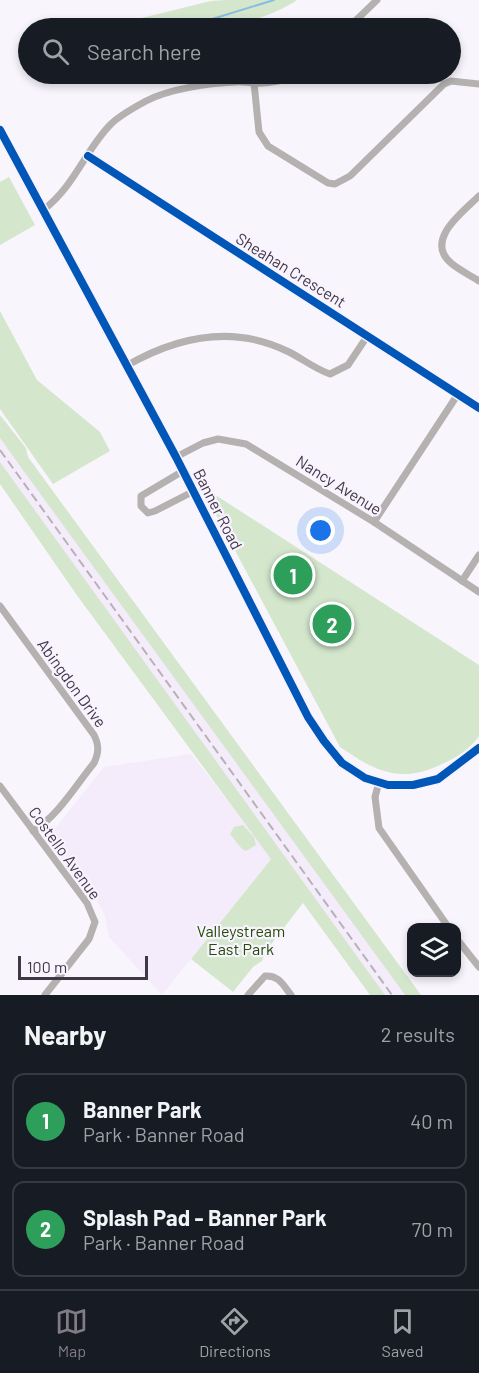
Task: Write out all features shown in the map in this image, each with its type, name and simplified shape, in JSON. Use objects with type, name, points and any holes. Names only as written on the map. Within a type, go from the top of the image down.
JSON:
[{"type":"street","points":[[358,18],[377,0]]},
{"type":"street","points":[[461,82],[479,84]]},
{"type":"street","points":[[43,210],[57,200],[112,123],[162,94],[220,84]]},
{"type":"street","points":[[254,84],[259,132],[268,146],[328,183],[335,184],[350,176],[444,84]]},
{"type":"street","name":"Banner Road","points":[[0,130],[194,491],[308,717],[324,741],[342,763],[365,778],[388,785],[413,785],[438,779],[479,748]]},
{"type":"street","name":"Sheahan Crescent","points":[[88,156],[479,408]]},
{"type":"street","points":[[479,196],[452,222],[441,241],[442,250],[451,263],[479,281]]},
{"type":"street","points":[[126,366],[151,352],[190,339],[231,335],[271,344],[330,374],[348,364],[368,335]]},
{"type":"street","points":[[374,522],[458,394]]},
{"type":"street","name":"Nancy Avenue","points":[[176,457],[203,443],[218,439],[246,444],[374,522],[479,592]]},
{"type":"street","points":[[183,471],[141,496],[141,506],[148,513],[194,491]]},
{"type":"street","points":[[462,581],[479,555]]},
{"type":"street","name":"Abingdon Drive","points":[[0,606],[94,735],[98,744],[98,754],[94,763],[43,825],[33,831]]},
{"type":"street","points":[[379,782],[375,797],[379,828],[446,923]]},
{"type":"street","name":"Costello Avenue","points":[[0,786],[87,903],[95,922],[89,939],[45,995]]},
{"type":"street","points":[[461,944],[479,967]]},
{"type":"street","points":[[248,995],[265,976],[273,975],[280,980],[291,995]]},
{"type":"shaded area","points":[[0,438],[405,995],[385,995],[168,697],[0,462]]},
{"type":"shaded area","points":[[191,754],[272,857],[162,995],[109,937],[105,916],[96,899],[50,835],[104,767]]},
{"type":"green space","points":[[297,0],[273,13],[256,18],[142,18],[211,1]]},
{"type":"green space","points":[[9,177],[35,225],[0,245],[0,182]]},
{"type":"green space","points":[[0,311],[37,380],[100,432],[110,451],[53,484],[0,409]]},
{"type":"green space","points":[[0,415],[26,448],[28,457],[421,995],[405,995],[0,438]]},
{"type":"green space","name":"Valleystream East Park","points":[[0,462],[385,995],[370,995],[303,903],[266,951],[262,961],[253,967],[233,992],[191,959],[271,859],[76,594],[0,484]]},
{"type":"green space","points":[[200,485],[479,665],[479,736],[471,745],[442,764],[427,770],[401,774],[377,769],[340,747]]},
{"type":"green space","points":[[243,825],[254,837],[256,845],[246,851],[230,834],[234,827]]},
{"type":"waterway","points":[[216,18],[274,0]]},
{"type":"railway","points":[[0,450],[392,995]]},
{"type":"cycle path","points":[[0,130],[176,457],[308,717],[324,741],[342,763],[365,778],[388,785],[413,785],[438,779],[479,748]]},
{"type":"cycle path","points":[[88,156],[479,408]]},
{"type":"place","name":"Banner Park","points":[[293,575]]},
{"type":"place","name":"Splash Pad - Banner Park","points":[[332,624]]}]
